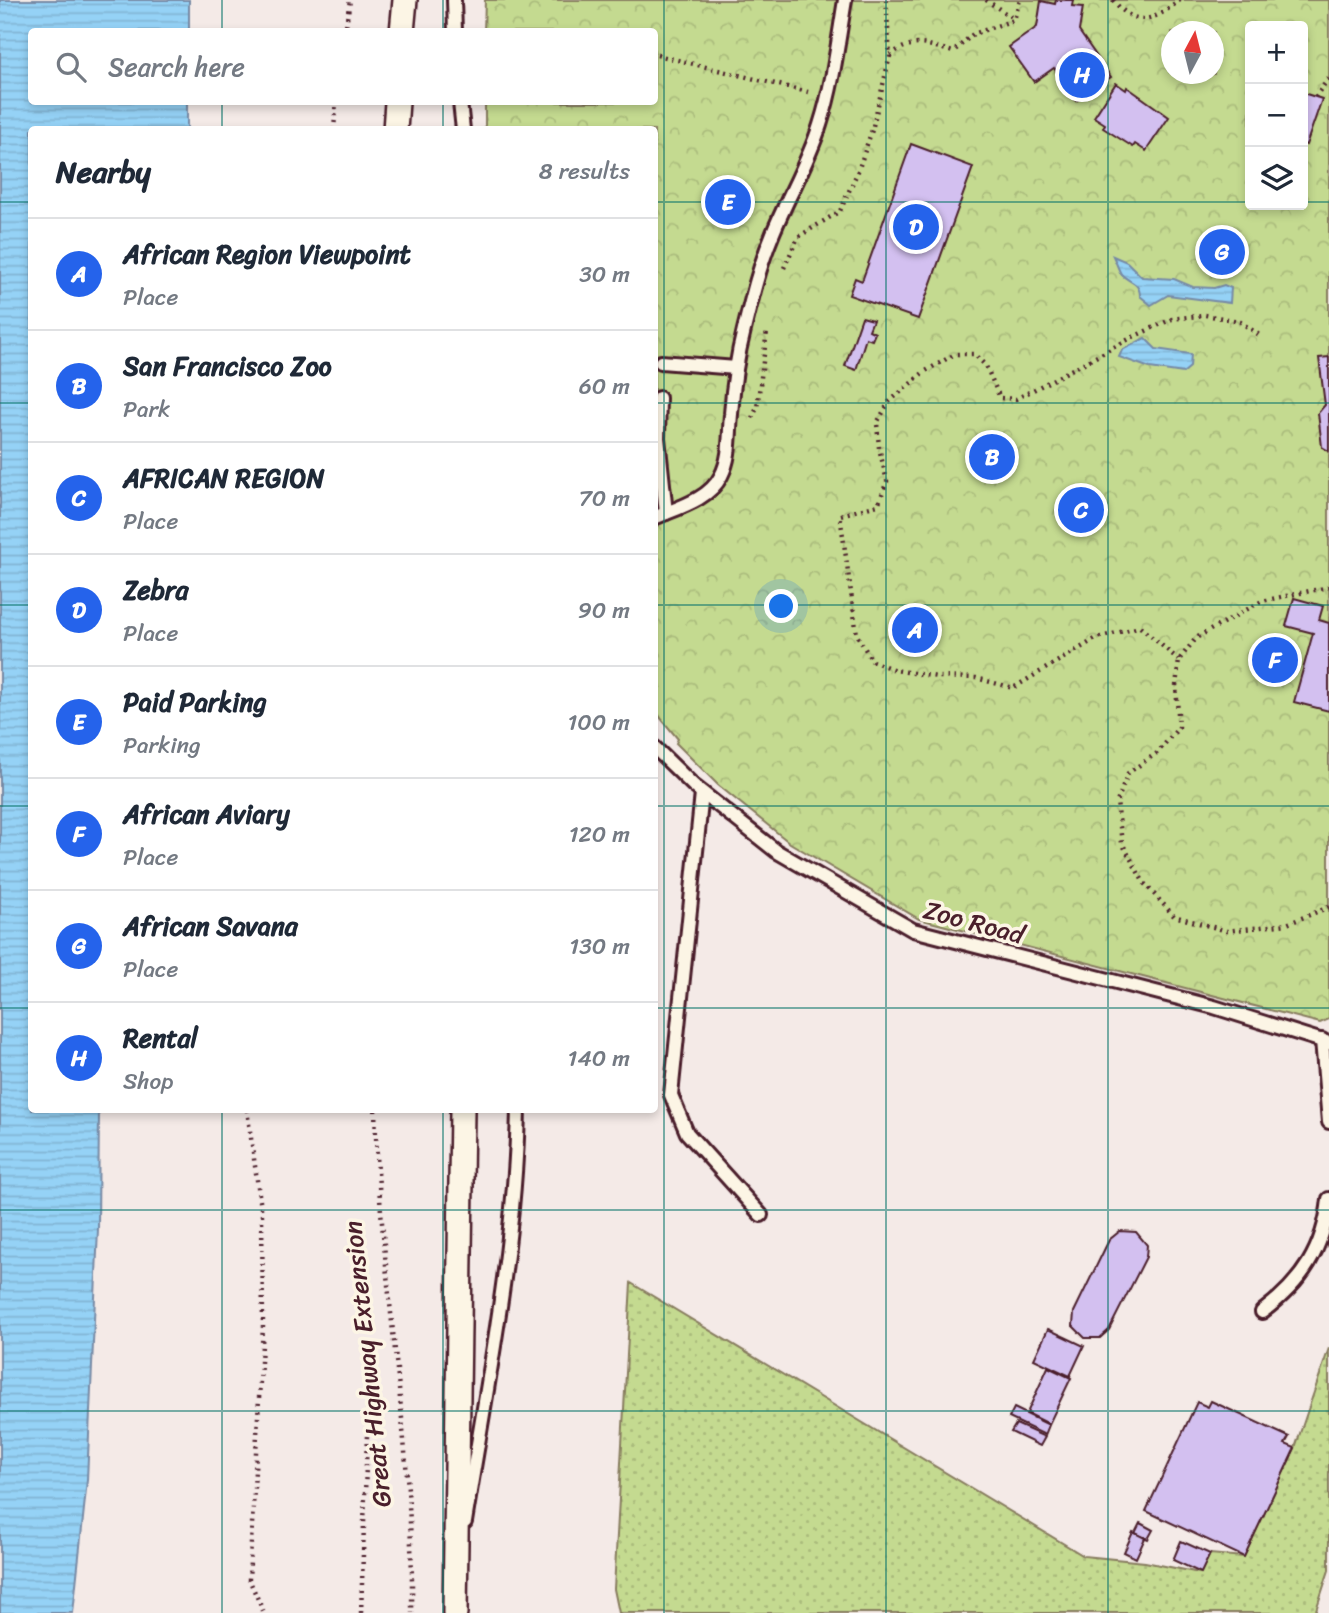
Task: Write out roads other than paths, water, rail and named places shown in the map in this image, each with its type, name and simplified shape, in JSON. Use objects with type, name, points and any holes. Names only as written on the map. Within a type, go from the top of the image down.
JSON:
[{"type":"street","points":[[402,28],[405,0]]},
{"type":"street","points":[[395,126],[397,105]]},
{"type":"street","points":[[455,1613],[462,1113]]},
{"type":"lane","points":[[454,0],[455,28]]},
{"type":"lane","points":[[659,398],[660,516],[710,490],[720,478],[726,463],[736,368],[743,333],[761,266],[780,216],[810,152],[829,93],[845,0]]},
{"type":"lane","points":[[460,105],[463,126]]},
{"type":"lane","points":[[661,362],[736,368]]},
{"type":"lane","name":"Zoo Road","points":[[658,751],[702,793],[791,861],[912,930],[1214,1007],[1325,1042]]},
{"type":"lane","points":[[702,793],[671,1095],[687,1133],[761,1215]]},
{"type":"lane","points":[[1325,1042],[1329,1122]]},
{"type":"lane","points":[[455,1584],[505,1273],[518,1113]]},
{"type":"lane","points":[[1262,1312],[1286,1294],[1313,1257],[1327,1221],[1329,1199]]},
{"type":"water","points":[[0,0],[189,0],[189,28],[28,28],[28,105],[187,105],[187,126],[28,126],[28,1113],[99,1113],[98,1229],[87,1480],[73,1613],[0,1613]]},
{"type":"water","points":[[1113,256],[1127,262],[1142,277],[1174,279],[1193,287],[1214,288],[1224,285],[1231,288],[1230,303],[1168,295],[1151,305],[1140,296],[1136,285],[1121,274]]},
{"type":"water","points":[[1145,338],[1156,349],[1191,354],[1190,367],[1183,373],[1150,368],[1119,357],[1122,350]]},
{"type":"place","name":"Rental","points":[[1082,75]]},
{"type":"place","name":"Paid Parking","points":[[728,202]]},
{"type":"place","name":"Zebra","points":[[916,227]]},
{"type":"place","name":"African Savana","points":[[1222,252]]},
{"type":"place","name":"San Francisco Zoo","points":[[992,457]]},
{"type":"place","name":"AFRICAN REGION","points":[[1081,510]]},
{"type":"place","name":"African Region Viewpoint","points":[[915,630]]},
{"type":"place","name":"African Aviary","points":[[1275,660]]}]
